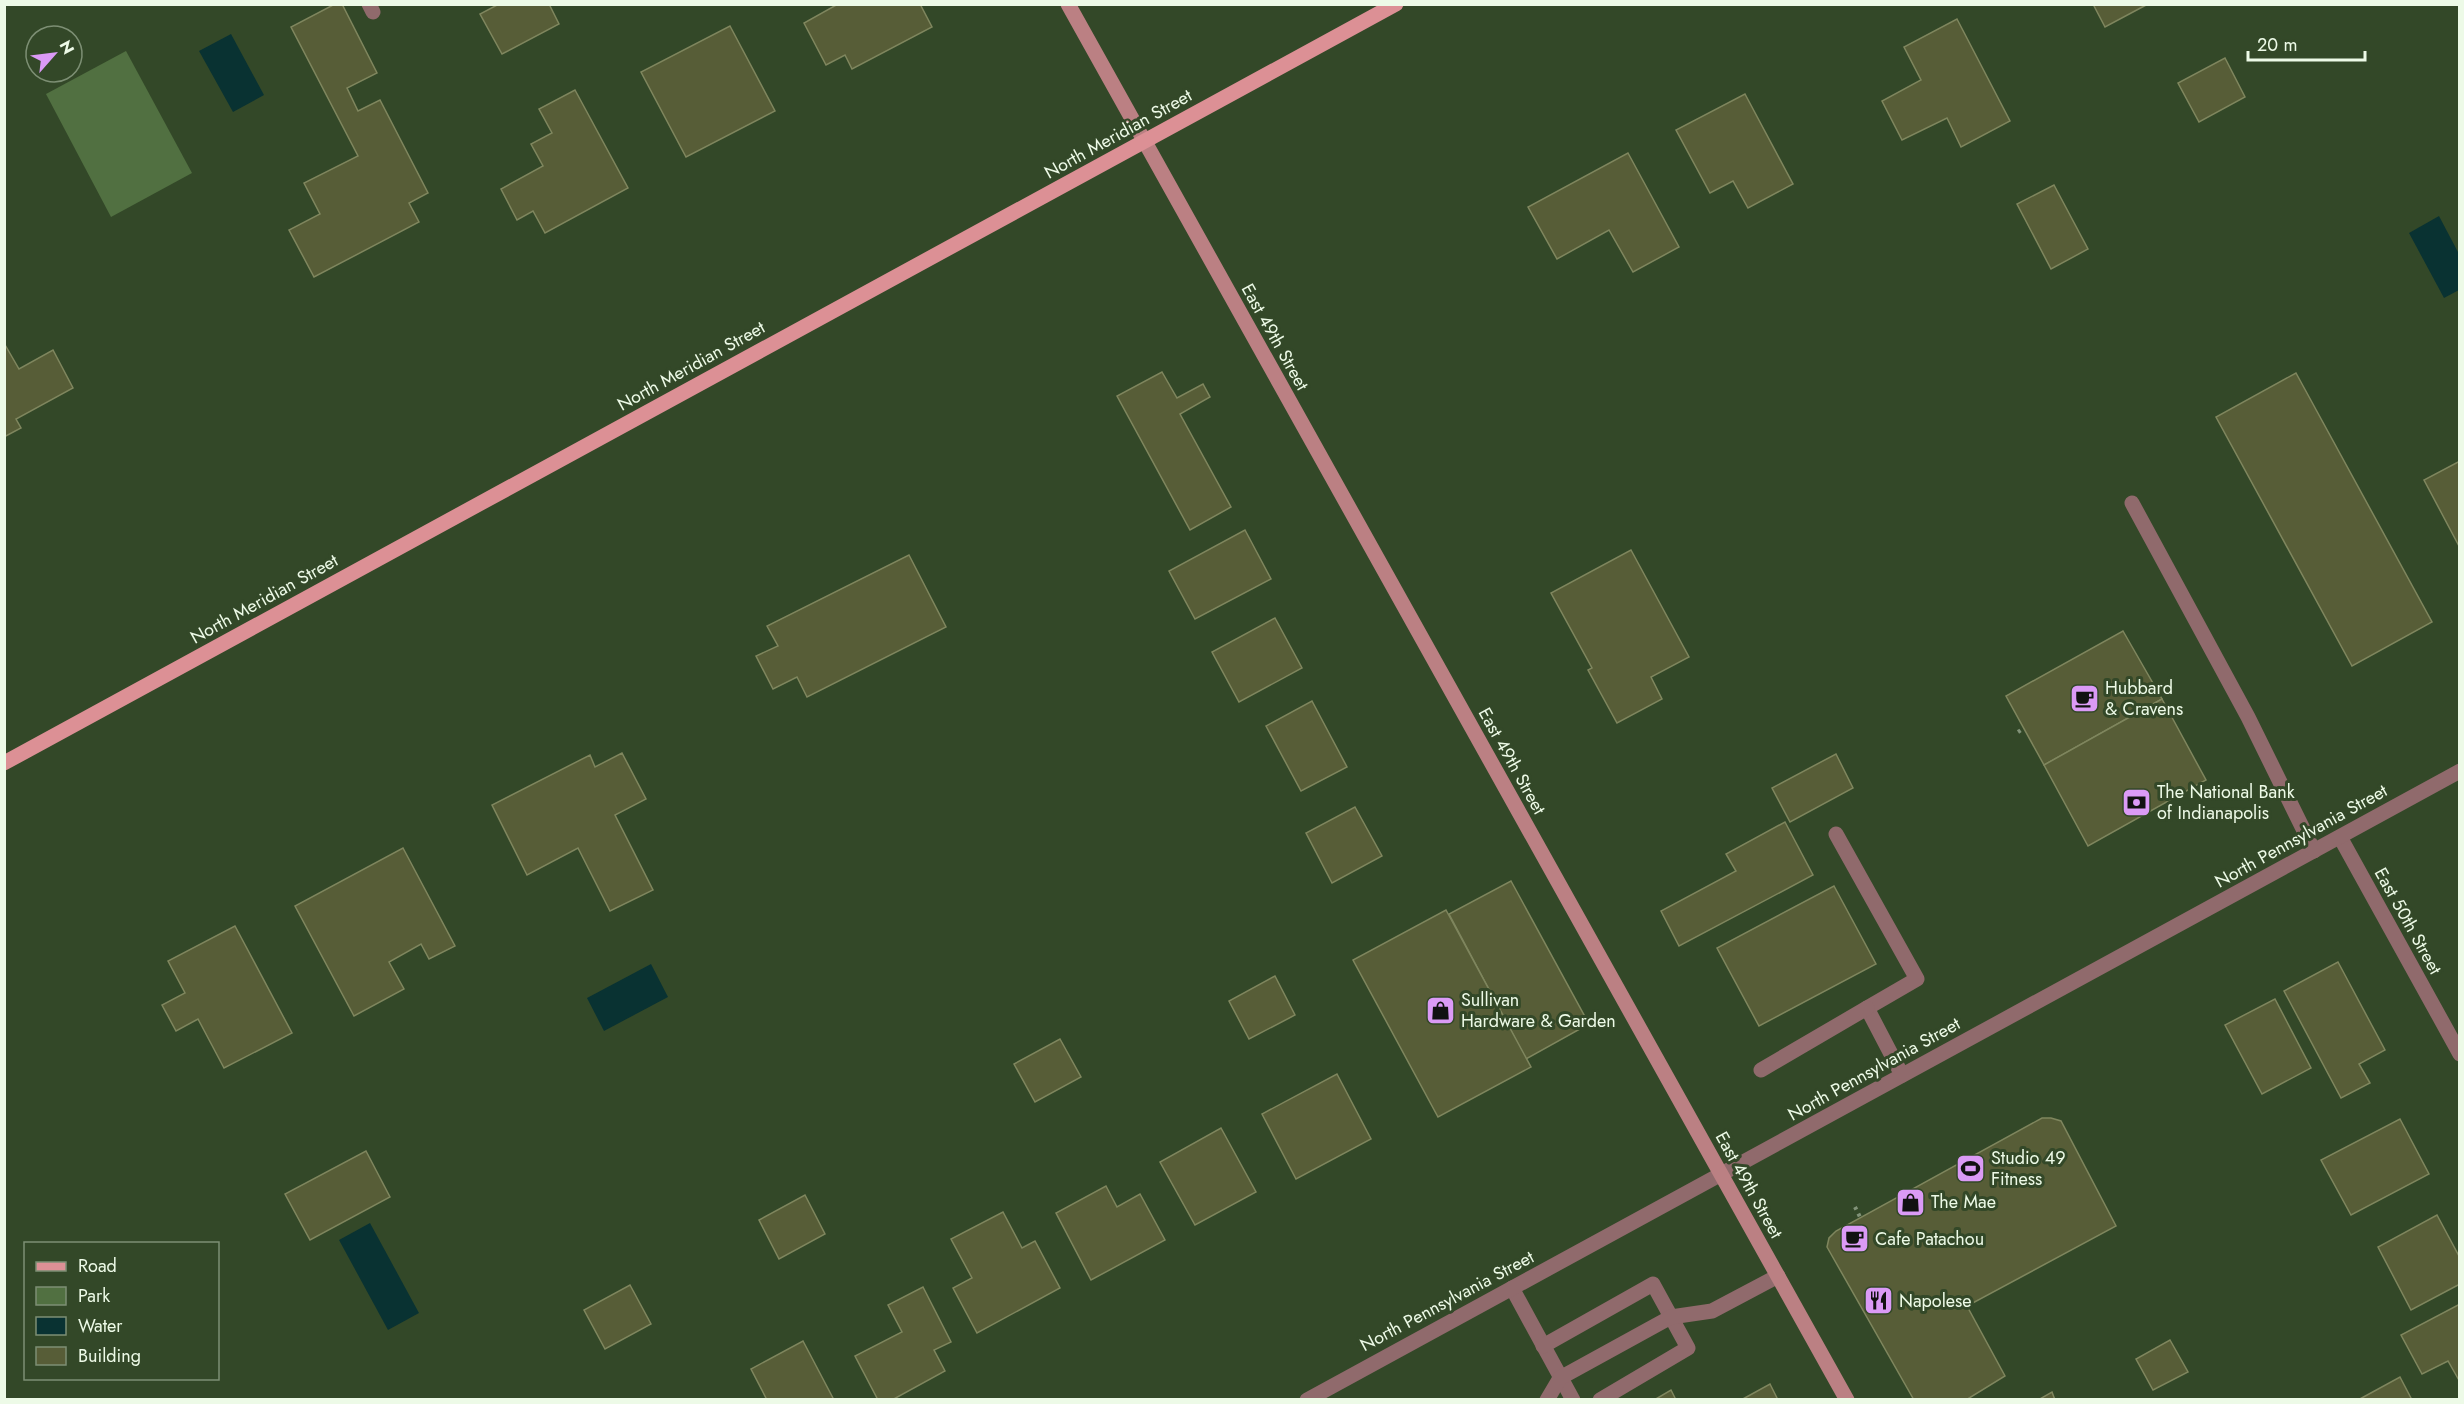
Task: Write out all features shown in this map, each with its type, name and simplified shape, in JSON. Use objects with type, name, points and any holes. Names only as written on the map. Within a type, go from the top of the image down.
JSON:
[{"type":"main road","name":"North Meridian Street","points":[[4,763],[1396,4]]},
{"type":"street","name":"East 49th Street","points":[[1068,4],[1847,1400]]},
{"type":"street","points":[[2132,503],[2248,717],[2314,851]]},
{"type":"street","name":"North Pennsylvania Street","points":[[1307,1400],[2460,771]]},
{"type":"street","points":[[1761,1070],[1917,979],[1836,834]]},
{"type":"street","name":"East 50th Street","points":[[2340,837],[2460,1054]]},
{"type":"street","points":[[1867,1008],[1902,1076]]},
{"type":"street","points":[[1548,1400],[1560,1378],[1671,1317],[1712,1311],[1778,1276]]},
{"type":"street","points":[[1543,1346],[1653,1284],[1688,1348],[1600,1400]]},
{"type":"street","points":[[1512,1288],[1574,1400]]},
{"type":"path","points":[[2018,732],[2024,729]]},
{"type":"path","points":[[1855,1207],[1860,1217]]},
{"type":"green space","points":[[126,51],[192,173],[111,217],[46,94],[65,84],[84,84],[84,74]]},
{"type":"water","points":[[231,34],[264,95],[233,112],[199,51]]},
{"type":"water","points":[[2439,216],[2459,254],[2459,290],[2444,298],[2409,233]]},
{"type":"water","points":[[651,964],[668,997],[604,1031],[587,998]]},
{"type":"water","points":[[370,1223],[419,1313],[388,1330],[339,1240]]},
{"type":"building","points":[[335,4],[342,4],[377,73],[347,88],[358,111],[380,100],[428,193],[409,203],[419,222],[314,277],[289,230],[320,214],[304,183],[358,156],[291,27]]},
{"type":"building","points":[[499,4],[549,4],[559,24],[502,54],[480,14]]},
{"type":"building","points":[[838,4],[920,4],[932,27],[852,69],[845,55],[826,65],[804,23]]},
{"type":"building","points":[[2093,4],[2148,4],[2105,27]]},
{"type":"building","points":[[1957,19],[2010,121],[1961,147],[1947,118],[1902,140],[1882,101],[1921,80],[1904,47]]},
{"type":"building","points":[[730,26],[775,111],[686,157],[641,72]]},
{"type":"building","points":[[2225,58],[2245,97],[2199,122],[2178,83]]},
{"type":"building","points":[[575,90],[628,188],[545,233],[533,211],[517,220],[501,189],[543,166],[531,144],[552,133],[539,109]]},
{"type":"building","points":[[1745,94],[1793,184],[1748,208],[1733,181],[1710,193],[1676,130]]},
{"type":"building","points":[[1628,153],[1679,247],[1633,272],[1609,230],[1557,259],[1528,207]]},
{"type":"building","points":[[2054,185],[2088,249],[2051,269],[2017,204]]},
{"type":"building","points":[[4,343],[19,369],[53,350],[73,388],[16,419],[21,428],[4,437]]},
{"type":"building","points":[[1162,372],[1177,398],[1203,384],[1210,397],[1180,414],[1231,507],[1190,530],[1117,396]]},
{"type":"building","points":[[2296,373],[2432,622],[2352,666],[2216,417]]},
{"type":"building","points":[[2460,461],[2460,548],[2424,480]]},
{"type":"building","points":[[1245,530],[1271,579],[1195,619],[1169,571]]},
{"type":"building","points":[[1631,550],[1689,657],[1651,677],[1662,699],[1617,723],[1588,670],[1592,668],[1551,593]]},
{"type":"building","points":[[909,555],[946,627],[807,697],[797,677],[773,689],[756,656],[778,646],[767,626]]},
{"type":"building","points":[[1275,618],[1302,668],[1239,702],[1212,652]]},
{"type":"building","name":"Hubbard & Cravens","points":[[2123,631],[2162,699],[2044,765],[2006,696]]},
{"type":"building","points":[[2162,699],[2206,780],[2088,846],[2044,765]]},
{"type":"building","points":[[1312,701],[1347,767],[1301,791],[1266,726]]},
{"type":"building","points":[[622,753],[646,799],[615,815],[653,890],[610,911],[578,848],[527,875],[492,805],[590,755],[595,767]]},
{"type":"building","points":[[1836,754],[1853,788],[1790,822],[1772,788]]},
{"type":"building","points":[[1355,807],[1382,856],[1332,883],[1306,833]]},
{"type":"building","points":[[1785,822],[1813,875],[1679,946],[1661,911],[1736,871],[1726,854]]},
{"type":"building","points":[[403,848],[455,946],[429,959],[421,944],[389,962],[404,989],[354,1016],[295,906]]},
{"type":"building","points":[[1511,881],[1589,1024],[1526,1059],[1449,914]]},
{"type":"building","points":[[1834,886],[1876,964],[1759,1026],[1717,948]]},
{"type":"building","name":"Sullivan Hardware & Garden","points":[[1446,910],[1531,1067],[1438,1117],[1353,960]]},
{"type":"building","points":[[235,926],[292,1033],[224,1068],[198,1019],[176,1031],[162,1005],[185,993],[168,961]]},
{"type":"building","points":[[2338,962],[2385,1050],[2359,1064],[2370,1083],[2341,1098],[2284,991]]},
{"type":"building","points":[[1275,976],[1295,1015],[1249,1039],[1229,1001]]},
{"type":"building","points":[[2275,999],[2311,1068],[2262,1094],[2225,1025]]},
{"type":"building","points":[[1060,1039],[1081,1077],[1035,1102],[1014,1064]]},
{"type":"building","points":[[1337,1074],[1371,1139],[1296,1179],[1262,1114]]},
{"type":"building","points":[[2042,1118],[2061,1121],[2116,1226],[1967,1306],[2005,1376],[1966,1400],[1914,1400],[1827,1247],[1829,1238],[1836,1231]]},
{"type":"building","points":[[2400,1119],[2429,1174],[2351,1215],[2321,1160]]},
{"type":"building","points":[[1221,1128],[1256,1192],[1195,1225],[1160,1162]]},
{"type":"building","points":[[366,1151],[390,1197],[310,1240],[285,1194]]},
{"type":"building","points":[[1106,1186],[1117,1207],[1140,1194],[1165,1240],[1091,1280],[1056,1213]]},
{"type":"building","points":[[805,1195],[825,1234],[779,1259],[759,1220]]},
{"type":"building","points":[[1003,1212],[1022,1248],[1035,1241],[1060,1288],[977,1333],[953,1288],[972,1278],[951,1239]]},
{"type":"building","points":[[2437,1215],[2460,1258],[2460,1284],[2411,1310],[2378,1247]]},
{"type":"building","points":[[630,1285],[651,1324],[605,1349],[584,1310]]},
{"type":"building","points":[[923,1287],[951,1342],[934,1350],[945,1371],[892,1400],[878,1400],[855,1356],[902,1332],[888,1305]]},
{"type":"building","points":[[2460,1304],[2460,1382],[2448,1361],[2422,1374],[2401,1335]]},
{"type":"building","points":[[2170,1340],[2188,1372],[2153,1390],[2136,1359]]},
{"type":"building","points":[[803,1341],[834,1400],[767,1400],[751,1369]]},
{"type":"building","points":[[2400,1377],[2412,1400],[2358,1400]]},
{"type":"building","points":[[1770,1384],[1778,1400],[1741,1400]]},
{"type":"building","points":[[1671,1390],[1676,1400],[1654,1400]]},
{"type":"building","points":[[2052,1392],[2055,1400],[2038,1400]]},
{"type":"place","name":"Hubbard & Cravens","points":[[2084,698]]},
{"type":"place","name":"The National Bank of Indianapolis","points":[[2136,802]]},
{"type":"place","name":"Sullivan Hardware & Garden","points":[[1440,1010]]},
{"type":"place","name":"Studio 49 Fitness","points":[[1970,1168]]},
{"type":"place","name":"The Mae","points":[[1910,1202]]},
{"type":"place","name":"Cafe Patachou","points":[[1854,1239]]},
{"type":"place","name":"Napolese","points":[[1878,1301]]}]
